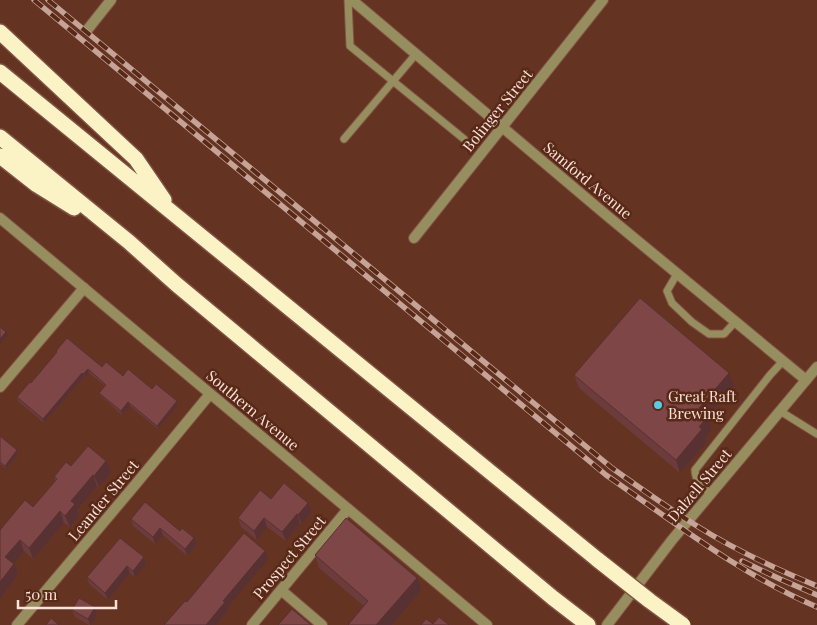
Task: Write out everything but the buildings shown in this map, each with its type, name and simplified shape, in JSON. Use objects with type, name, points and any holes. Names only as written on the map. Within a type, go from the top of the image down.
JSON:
[{"type":"highway","points":[[0,32],[136,159],[173,214]]},
{"type":"highway","points":[[0,72],[598,560],[683,625]]},
{"type":"highway","points":[[0,137],[129,242],[176,284],[553,598],[588,625]]},
{"type":"highway","points":[[0,156],[38,185],[129,242]]},
{"type":"street","points":[[88,29],[111,0]]},
{"type":"street","name":"Samford Avenue","points":[[352,0],[605,214],[806,380]]},
{"type":"street","name":"Bolinger Street","points":[[414,238],[603,0]]},
{"type":"street","name":"Southern Avenue","points":[[0,218],[483,624]]},
{"type":"street","points":[[0,387],[84,288]]},
{"type":"street","name":"Dalzell Street","points":[[608,625],[672,540],[817,367]]},
{"type":"street","name":"Leander Street","points":[[17,625],[210,394]]},
{"type":"street","name":"Prospect Street","points":[[252,625],[348,509]]},
{"type":"street","points":[[281,590],[322,625]]},
{"type":"lane","points":[[348,0],[350,46],[464,138]]},
{"type":"lane","points":[[344,138],[416,54]]},
{"type":"lane","points":[[677,274],[667,291],[672,303],[692,322],[709,334],[724,334],[735,322]]},
{"type":"lane","points":[[711,494],[695,477],[695,470],[783,361]]},
{"type":"lane","points":[[780,411],[817,434]]},
{"type":"railway","points":[[34,0],[606,475],[735,564],[817,607]]},
{"type":"railway","points":[[48,0],[612,468],[711,535],[756,559],[817,586]]},
{"type":"railway","points":[[742,561],[817,595]]},
{"type":"place","name":"Great Raft Brewing","points":[[658,405]]}]
